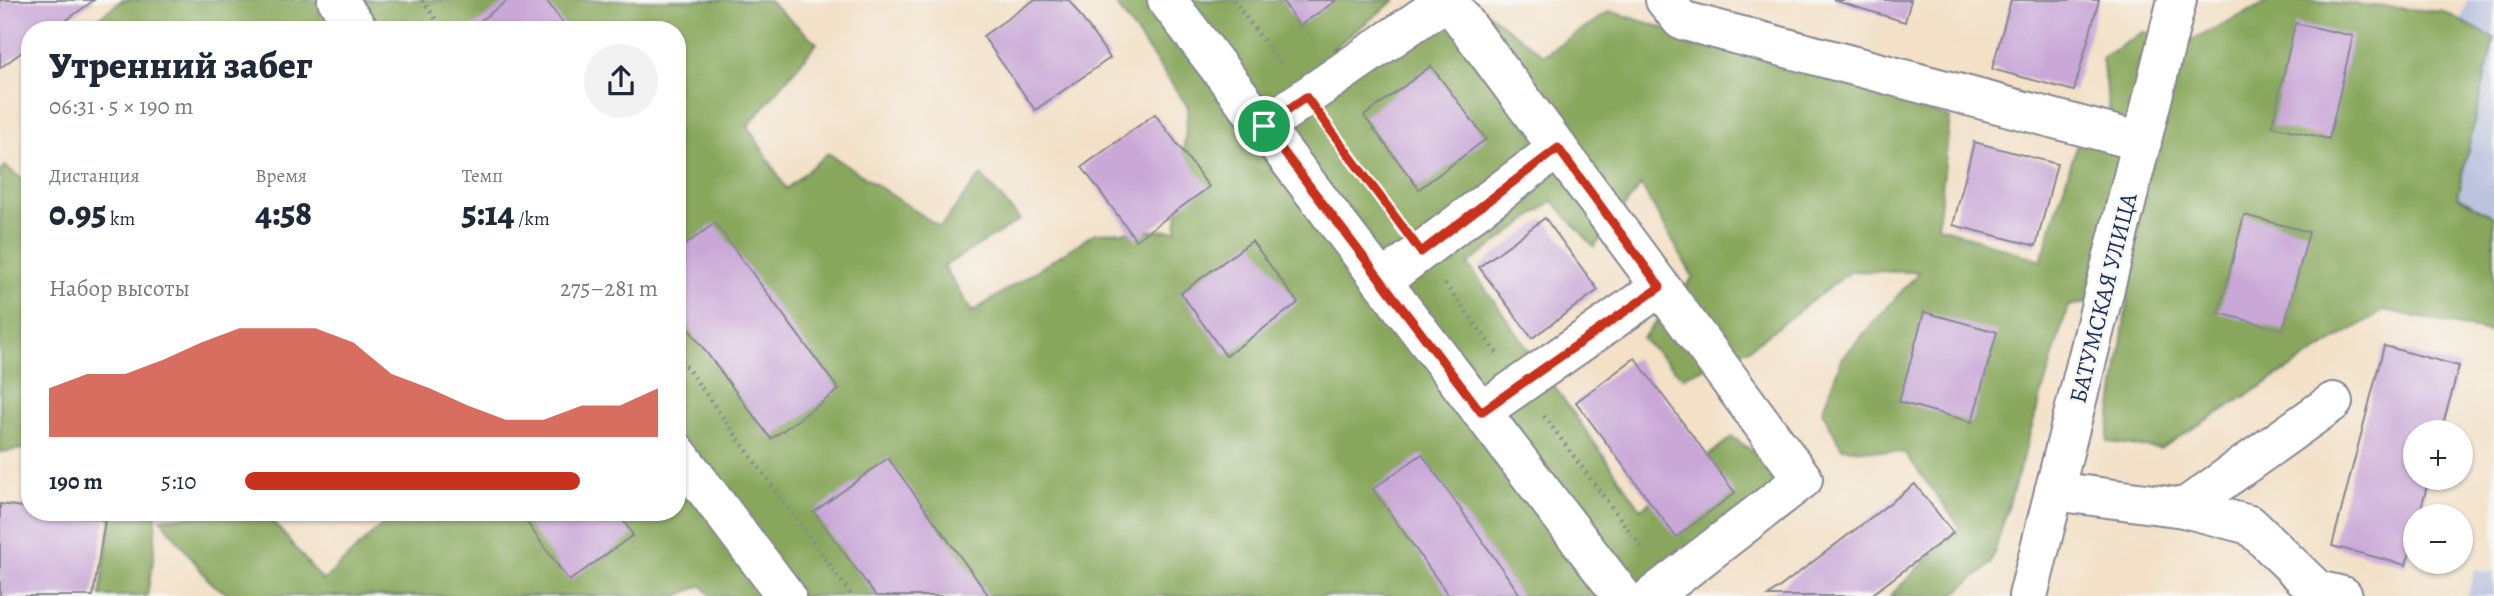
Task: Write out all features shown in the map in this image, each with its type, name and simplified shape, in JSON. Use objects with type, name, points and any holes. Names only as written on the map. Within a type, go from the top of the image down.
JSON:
[{"type":"street","points":[[337,0],[352,21]]},
{"type":"street","points":[[1167,0],[1622,596]]},
{"type":"street","points":[[1264,126],[1447,0],[1803,479],[1661,590]]},
{"type":"street","points":[[1665,0],[1681,20],[2142,142]]},
{"type":"street","name":"БАТУМСКАЯ УЛИЦА","points":[[2028,596],[2177,0]]},
{"type":"street","points":[[1382,281],[1558,148]]},
{"type":"street","points":[[1481,412],[1660,287]]},
{"type":"street","points":[[2184,508],[2333,402]]},
{"type":"street","points":[[686,464],[786,596]]},
{"type":"street","points":[[2054,491],[2184,508],[2250,525],[2317,590],[2343,596]]},
{"type":"path","points":[[422,0],[437,21]]},
{"type":"path","points":[[1233,0],[1521,384],[1661,590]]},
{"type":"path","points":[[686,366],[852,596]]},
{"type":"shaded area","points":[[2467,0],[2494,0],[2494,307],[2433,293],[2459,23]]},
{"type":"shaded area","points":[[2475,570],[2494,573],[2494,596],[2467,596]]},
{"type":"green space","points":[[122,0],[768,0],[817,43],[748,126],[786,189],[828,153],[940,227],[981,175],[1020,220],[944,266],[972,312],[1095,233],[1176,230],[1188,107],[1113,0],[1395,0],[1331,50],[1487,13],[1543,55],[1610,11],[1950,118],[1938,226],[2041,261],[2079,138],[2114,146],[2102,58],[2143,32],[2189,41],[2272,0],[2306,0],[2444,12],[2494,38],[2457,196],[2494,217],[2494,333],[2384,310],[2160,449],[2107,442],[2128,297],[2068,306],[1991,564],[1952,596],[1890,596],[1960,527],[1905,453],[1842,448],[1822,411],[1842,358],[1919,272],[1851,271],[1750,348],[1683,377],[1642,339],[1693,277],[1641,185],[1594,247],[1553,201],[1468,264],[1641,509],[1732,437],[1786,474],[1689,594],[1608,592],[1610,596],[711,596],[702,585],[677,596],[231,596],[211,583],[163,521],[273,521],[323,581],[386,521],[686,521],[686,21],[95,21]]},
{"type":"green space","points":[[5,166],[21,178],[21,449],[0,452],[0,172]]},
{"type":"green space","points":[[111,521],[156,521],[154,554],[147,596],[100,596]]},
{"type":"building","points":[[0,0],[94,0],[65,21],[21,21],[21,53],[0,68]]},
{"type":"building","points":[[508,0],[546,0],[561,21],[480,21]]},
{"type":"building","points":[[1034,0],[1069,0],[1110,58],[1035,110],[983,36]]},
{"type":"building","points":[[1282,0],[1337,0],[1299,26]]},
{"type":"building","points":[[1833,0],[1911,0],[1905,22]]},
{"type":"building","points":[[2011,0],[2099,0],[2074,91],[1992,69]]},
{"type":"building","points":[[2295,23],[2353,36],[2329,139],[2272,126]]},
{"type":"building","points":[[1431,66],[1486,139],[1419,189],[1364,116]]},
{"type":"building","points":[[1155,114],[1209,187],[1136,240],[1082,167]]},
{"type":"building","points":[[1974,142],[2057,164],[2036,246],[1953,225]]},
{"type":"building","points":[[2244,215],[2309,232],[2283,330],[2219,313]]},
{"type":"building","points":[[1545,218],[1598,290],[1532,338],[1479,267]]},
{"type":"building","points":[[715,223],[839,390],[771,439],[686,325],[686,244]]},
{"type":"building","points":[[1252,241],[1298,303],[1226,356],[1181,293]]},
{"type":"building","points":[[1924,312],[1997,332],[1972,422],[1899,402]]},
{"type":"building","points":[[2384,346],[2459,366],[2444,420],[2403,420],[2403,490],[2426,490],[2422,504],[2403,504],[2403,564],[2332,546]]},
{"type":"building","points":[[1635,358],[1735,493],[1676,537],[1576,402]]},
{"type":"building","points":[[1422,454],[1521,596],[1449,596],[1373,489]]},
{"type":"building","points":[[888,458],[989,596],[876,596],[814,512]]},
{"type":"building","points":[[1915,484],[1953,533],[1870,596],[1768,596]]},
{"type":"building","points":[[0,504],[21,507],[21,521],[105,521],[93,596],[0,596]]},
{"type":"building","points":[[526,521],[623,521],[633,535],[569,581]]},
{"type":"route","points":[[1306,97],[1421,252],[1558,148],[1660,287],[1481,412],[1264,126],[1306,97]]}]
